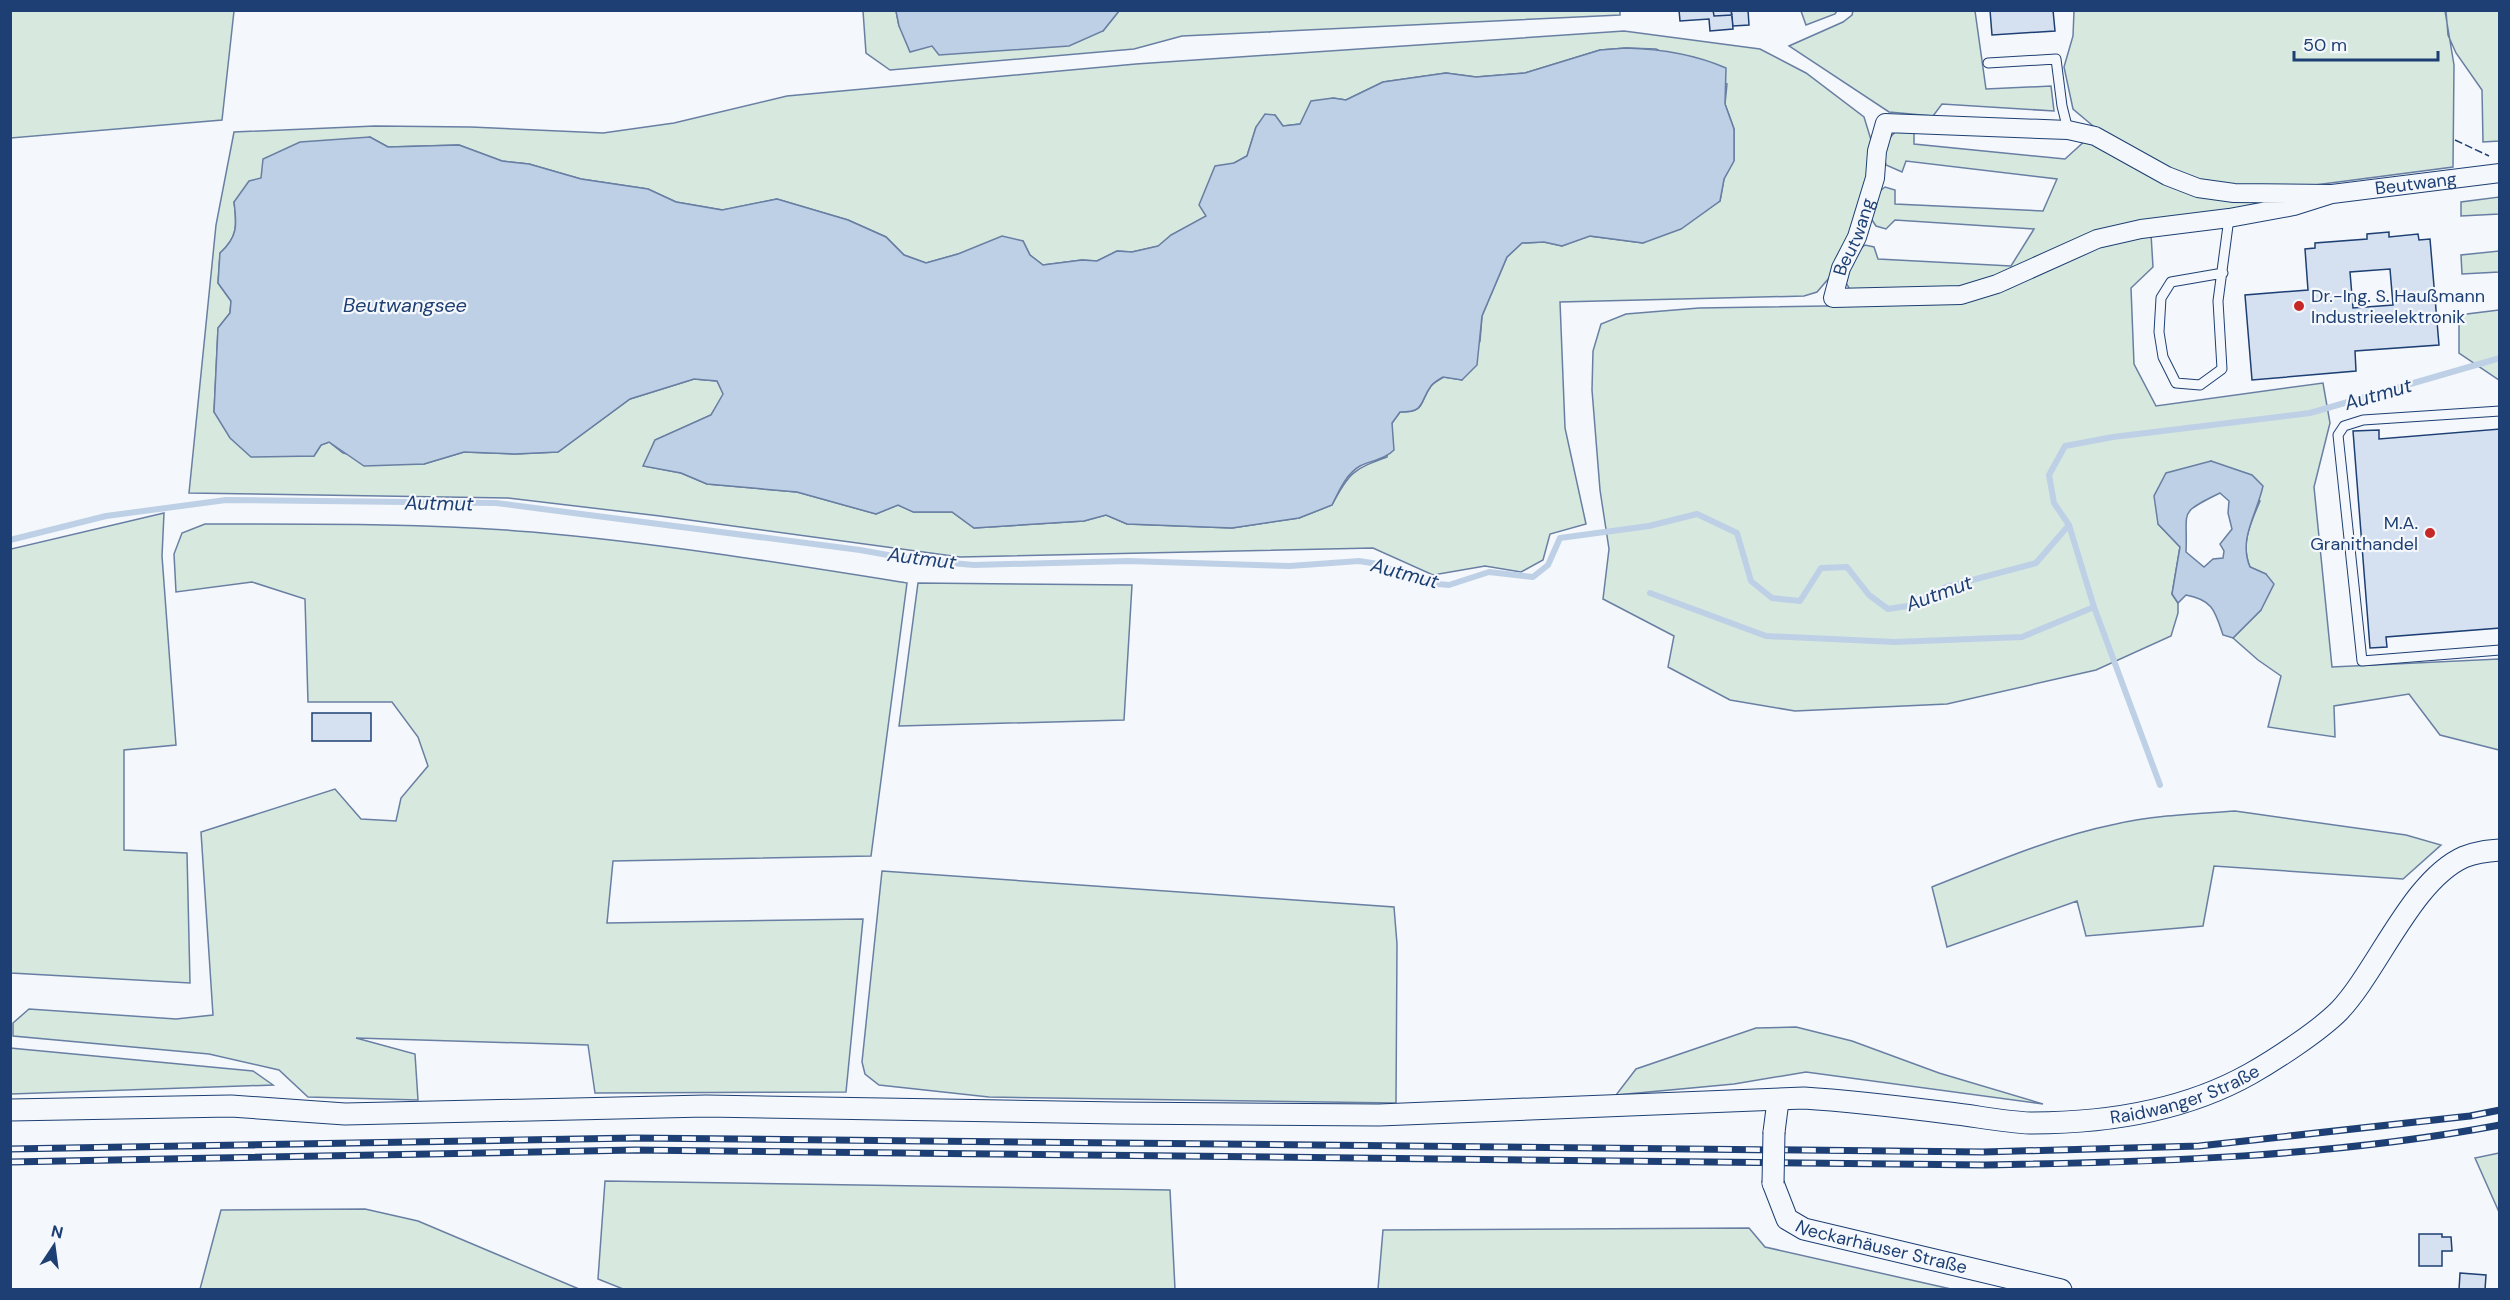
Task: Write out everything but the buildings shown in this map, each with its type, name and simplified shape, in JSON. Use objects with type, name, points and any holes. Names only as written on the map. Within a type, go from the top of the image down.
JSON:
[{"type":"street","name":"Beutwang","points":[[2332,194],[2294,206],[2229,218],[2141,229],[2097,238],[1997,284],[1961,295],[1833,298],[1841,268],[1857,237],[1875,178],[1877,151],[1885,123],[2068,130],[2095,136],[2167,176],[2198,188],[2234,193],[2332,194],[2499,173]]},
{"type":"street","name":"Raidwanger Straße","points":[[10,1110],[231,1106],[345,1114],[706,1106],[1379,1115],[1602,1105],[1778,1101],[1804,1098],[1865,1102],[2028,1123],[2109,1120],[2181,1104],[2249,1075],[2295,1045],[2338,1011],[2421,894],[2443,871],[2470,855],[2499,850]]},
{"type":"street","name":"Neckarhäuser Straße","points":[[1778,1101],[1774,1132],[1773,1183],[1787,1219],[1804,1229],[2061,1290]]},
{"type":"lane","points":[[1988,63],[2056,59],[2068,130]]},
{"type":"lane","points":[[2223,273],[2171,282],[2161,298],[2159,332],[2163,357],[2176,383],[2200,386],[2222,369],[2218,301],[2223,273],[2229,218]]},
{"type":"lane","points":[[2499,411],[2363,420],[2344,426],[2338,435],[2362,662],[2499,650]]},
{"type":"shaded area","points":[[11,10],[234,11],[222,120],[11,138]]},
{"type":"shaded area","points":[[1620,10],[1620,15],[1182,36],[1134,49],[890,70],[866,53],[863,11],[896,11],[899,26],[932,45],[1103,31],[1119,11]]},
{"type":"shaded area","points":[[1801,10],[1837,11],[1835,14],[1806,25]]},
{"type":"shaded area","points":[[1853,11],[1975,11],[1986,89],[2051,86],[2054,111],[1942,104],[1933,116],[1889,112],[1789,46],[1843,22],[1852,15]]},
{"type":"shaded area","points":[[2074,11],[2445,11],[2454,65],[2453,167],[2292,188],[2221,186],[2173,172],[2099,131],[2073,109],[2064,67],[2073,36]]},
{"type":"shaded area","points":[[2446,11],[2499,11],[2499,141],[2483,142],[2482,90],[2456,53],[2448,35]]},
{"type":"shaded area","points":[[1624,31],[1760,49],[1806,73],[1864,117],[1872,143],[1868,178],[1857,215],[1829,278],[1817,292],[1804,296],[1560,302],[1565,428],[1586,524],[1550,534],[1543,560],[1521,572],[1485,566],[1433,575],[1373,548],[960,557],[660,516],[508,498],[189,493],[216,225],[234,132],[375,126],[471,127],[603,133],[674,123],[787,96],[1136,64]],"holes":[[[1656,49],[1727,84],[1725,104],[1734,129],[1734,160],[1724,179],[1720,201],[1643,243],[1589,236],[1562,246],[1544,242],[1522,243],[1507,257],[1482,316],[1480,341],[1462,380],[1444,377],[1434,383],[1418,408],[1414,411],[1400,412],[1392,423],[1387,457],[1367,465],[1348,478],[1332,505],[1299,518],[1232,528],[1127,524],[1106,515],[1084,521],[974,528],[952,512],[914,512],[898,505],[876,514],[797,492],[707,484],[681,473],[644,466],[655,440],[711,415],[724,394],[717,381],[694,379],[630,399],[558,452],[515,454],[464,452],[424,464],[397,464],[343,453],[329,442],[321,445],[314,456],[284,456],[214,412],[218,328],[230,313],[231,301],[218,283],[220,253],[230,242],[235,230],[234,202],[262,178],[370,137],[388,147],[459,145],[502,161],[529,164],[581,179],[648,189],[676,202],[723,210],[777,199],[848,220],[886,237],[904,255],[926,263],[1023,241],[1030,255],[1043,265],[1082,260],[1097,261],[1117,251],[1132,252],[1159,246],[1171,235],[1207,216],[1234,163],[1247,156],[1256,127],[1275,115],[1283,126],[1300,124],[1333,98],[1346,100],[1383,82],[1446,73],[1476,77],[1525,73],[1600,50]]]},
{"type":"shaded area","points":[[1897,130],[1914,131],[1914,144],[2065,159],[2086,140],[2143,171],[2291,201],[2162,220],[1984,285],[1852,293],[1846,283],[1854,254],[1865,245],[1874,247],[1878,259],[2011,266],[2034,229],[1895,220],[1886,229],[1876,226],[1872,220],[1876,198],[1885,187],[1895,190],[1895,204],[2043,211],[2057,179],[1906,161],[1902,172],[1886,165],[1884,154],[1885,146]]},
{"type":"shaded area","points":[[2499,197],[2499,214],[2461,216],[2461,202]]},
{"type":"shaded area","points":[[2151,234],[2153,267],[2131,288],[2134,364],[2156,406],[2323,383],[2330,423],[2314,487],[2332,667],[2499,659],[2499,750],[2440,735],[2409,694],[2334,706],[2335,737],[2268,727],[2281,676],[2233,638],[2261,610],[2266,574],[2250,567],[2246,550],[2248,533],[2260,501],[2211,461],[2158,524],[2180,547],[2172,594],[2178,603],[2178,613],[2171,636],[2096,670],[1947,704],[1795,711],[1730,700],[1668,667],[1674,636],[1603,599],[1609,549],[1600,490],[1592,390],[1593,351],[1601,324],[1626,314],[1699,308],[1954,304],[2008,289],[2097,245]]},
{"type":"shaded area","points":[[2499,251],[2499,272],[2462,274],[2461,255]]},
{"type":"shaded area","points":[[2500,310],[2499,380],[2459,353],[2459,315]]},
{"type":"shaded area","points":[[164,513],[162,556],[176,745],[124,750],[124,850],[187,853],[190,983],[11,973],[11,549]]},
{"type":"shaded area","points":[[205,524],[410,526],[532,532],[673,548],[907,583],[871,856],[613,861],[607,923],[863,919],[846,1092],[595,1093],[588,1045],[356,1038],[415,1054],[418,1100],[308,1097],[279,1070],[209,1054],[13,1036],[13,1023],[29,1009],[176,1019],[213,1015],[201,832],[335,789],[361,819],[396,821],[401,798],[428,766],[418,737],[392,702],[308,702],[305,599],[252,582],[176,592],[174,554],[182,533]]},
{"type":"shaded area","points":[[918,583],[1132,585],[1124,720],[899,726]]},
{"type":"shaded area","points":[[2235,811],[2406,835],[2441,845],[2403,879],[2214,866],[2203,926],[2086,936],[2077,901],[1947,947],[1932,887],[2022,851],[2092,829],[2175,815]]},
{"type":"shaded area","points":[[882,871],[1394,907],[1397,944],[1396,1103],[989,1097],[879,1085],[865,1074],[862,1062]]},
{"type":"shaded area","points":[[1796,1027],[1852,1041],[1939,1073],[2043,1104],[1806,1072],[1734,1084],[1616,1095],[1636,1069],[1756,1028]]},
{"type":"shaded area","points":[[10,1048],[253,1071],[273,1085],[11,1094]]},
{"type":"shaded area","points":[[2500,1153],[2499,1212],[2475,1158]]},
{"type":"shaded area","points":[[605,1181],[1170,1190],[1175,1289],[623,1289],[598,1279]]},
{"type":"shaded area","points":[[365,1209],[418,1221],[579,1289],[200,1289],[221,1210]]},
{"type":"shaded area","points":[[1749,1228],[1765,1247],[1951,1289],[1378,1289],[1383,1230]]},
{"type":"water","points":[[896,10],[1119,11],[1103,31],[1069,46],[939,55],[932,46],[910,52],[899,26]]},
{"type":"water","name":"Beutwangsee","points":[[1626,48],[1677,53],[1726,68],[1725,104],[1734,129],[1734,161],[1724,179],[1720,201],[1681,229],[1643,243],[1590,236],[1562,246],[1544,242],[1522,243],[1507,257],[1482,316],[1477,365],[1462,380],[1443,377],[1431,386],[1418,408],[1400,412],[1392,423],[1394,450],[1386,456],[1355,469],[1343,483],[1332,505],[1299,518],[1232,528],[1127,524],[1106,515],[1084,521],[974,528],[952,512],[913,512],[898,505],[876,514],[797,492],[707,484],[681,473],[643,466],[655,440],[711,415],[723,394],[717,381],[694,379],[630,399],[558,452],[515,454],[464,452],[424,464],[364,466],[329,442],[321,445],[314,456],[251,457],[230,438],[214,412],[218,328],[230,313],[231,301],[218,283],[220,253],[230,242],[235,230],[234,202],[249,181],[261,178],[263,159],[300,142],[370,137],[388,147],[459,145],[502,161],[529,164],[581,179],[648,189],[676,202],[722,210],[777,199],[848,220],[886,237],[904,255],[926,263],[958,254],[1002,236],[1023,241],[1030,255],[1043,265],[1082,260],[1097,261],[1117,251],[1132,252],[1158,246],[1171,235],[1206,216],[1199,205],[1215,166],[1234,163],[1247,156],[1256,127],[1265,114],[1275,115],[1283,126],[1300,124],[1311,101],[1333,98],[1346,100],[1383,82],[1446,73],[1476,77],[1525,73],[1600,50]]},
{"type":"water","points":[[2211,461],[2252,475],[2263,486],[2247,536],[2247,557],[2250,567],[2266,574],[2274,584],[2261,610],[2233,638],[2223,635],[2212,608],[2202,600],[2186,595],[2178,603],[2172,594],[2180,547],[2158,524],[2154,496],[2166,473]],"holes":[[[2220,493],[2229,501],[2228,513],[2232,529],[2220,544],[2224,551],[2223,558],[2213,559],[2204,567],[2186,552],[2188,514],[2197,505]]]},
{"type":"waterway","name":"Autmut","points":[[10,540],[106,516],[226,500],[496,503],[860,550],[916,560],[974,565],[1128,561],[1290,566],[1359,561],[1378,564],[1427,583],[1449,585],[1489,572],[1533,577],[1548,565],[1560,538],[1649,526],[1697,514],[1737,533],[1751,581],[1772,598],[1800,601],[1821,568],[1847,567],[1869,595],[1888,609],[1914,605],[1946,587],[2036,563],[2069,525],[2054,503],[2049,475],[2065,446],[2113,437],[2310,413],[2500,358]]},
{"type":"waterway","points":[[2069,525],[2094,607],[2160,785]]},
{"type":"waterway","points":[[1650,593],[1766,636],[1895,642],[2022,637],[2094,607]]},
{"type":"railway","points":[[10,1149],[634,1138],[1983,1152],[2199,1146],[2470,1116],[2500,1110]]},
{"type":"railway","points":[[10,1162],[635,1150],[1985,1165],[2244,1156],[2372,1144],[2500,1125]]},
{"type":"fence","points":[[2455,140],[2489,156]]},
{"type":"place","name":"Dr.-Ing. S. Haußmann Industrieelektronik","points":[[2299,306]]},
{"type":"place","name":"M.A. Granithandel","points":[[2430,533]]}]
